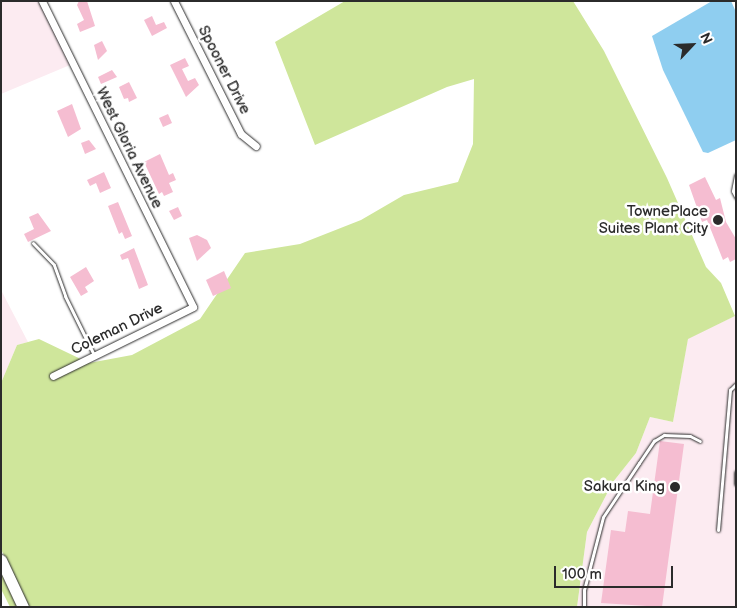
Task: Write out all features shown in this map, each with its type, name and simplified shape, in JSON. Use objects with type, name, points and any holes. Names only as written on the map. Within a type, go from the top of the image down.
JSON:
[{"type":"main road","points":[[1,560],[23,607]]},
{"type":"street","name":"West Gloria Avenue","points":[[42,1],[193,307]]},
{"type":"street","name":"Spooner Drive","points":[[174,1],[241,134],[256,146]]},
{"type":"street","name":"Coleman Drive","points":[[53,376],[193,307]]},
{"type":"lane","points":[[736,174],[733,191],[736,197]]},
{"type":"lane","points":[[33,243],[54,265],[95,355]]},
{"type":"lane","points":[[718,530],[730,390],[736,384]]},
{"type":"lane","points":[[584,607],[584,590],[603,517],[654,441],[664,435],[690,436],[700,441]]},
{"type":"lane","points":[[736,472],[736,484]]},
{"type":"shaded area","points":[[1,1],[40,1],[70,65],[1,94]]},
{"type":"shaded area","points":[[1,290],[28,342],[17,345],[1,383]]},
{"type":"shaded area","points":[[736,312],[736,607],[577,607],[587,532],[613,482],[636,453],[650,417],[673,422],[688,338],[735,316]]},
{"type":"green space","points":[[345,1],[573,1],[604,51],[667,178],[706,267],[721,283],[735,316],[688,339],[673,422],[650,417],[636,453],[613,482],[587,532],[577,607],[28,607],[1,549],[1,383],[17,345],[39,339],[89,363],[132,355],[200,319],[245,253],[300,244],[361,220],[404,195],[458,182],[473,144],[474,79],[447,87],[315,145],[275,42]]},
{"type":"green space","points":[[1,571],[18,607],[10,607],[1,589]]},
{"type":"water","points":[[712,1],[731,1],[736,12],[736,140],[708,153],[703,152],[663,70],[652,36]]},
{"type":"building","points":[[79,1],[87,1],[95,26],[80,32],[77,24],[84,20],[77,5]]},
{"type":"building","points":[[152,16],[156,25],[164,22],[167,28],[152,36],[144,20]]},
{"type":"building","points":[[102,41],[107,51],[98,60],[94,45]]},
{"type":"building","points":[[185,58],[189,66],[182,69],[188,81],[195,78],[199,85],[186,97],[170,65]]},
{"type":"building","points":[[112,70],[117,77],[101,84],[98,77]]},
{"type":"building","points":[[129,82],[137,98],[129,102],[128,98],[124,99],[119,87]]},
{"type":"building","points":[[72,104],[81,129],[68,137],[57,111]]},
{"type":"building","points":[[168,114],[172,123],[163,127],[159,118]]},
{"type":"building","points":[[89,140],[96,149],[85,154],[81,143]]},
{"type":"building","points":[[160,154],[169,175],[173,173],[176,180],[169,183],[173,192],[164,196],[162,192],[159,194],[144,162]]},
{"type":"building","points":[[104,172],[111,188],[100,193],[96,183],[90,186],[87,180]]},
{"type":"building","name":"TownePlace Suites Plant City","points":[[705,177],[716,200],[720,198],[726,222],[736,239],[736,259],[730,262],[728,257],[723,260],[707,220],[702,222],[689,185]]},
{"type":"building","points":[[118,202],[132,236],[125,239],[122,232],[119,234],[108,206]]},
{"type":"building","points":[[178,207],[182,216],[174,220],[169,211]]},
{"type":"building","points":[[38,213],[51,231],[28,242],[24,234],[34,229],[29,217]]},
{"type":"building","points":[[197,235],[207,240],[211,248],[197,261],[189,238]]},
{"type":"building","points":[[134,248],[148,285],[139,289],[128,258],[122,260],[120,255]]},
{"type":"building","points":[[86,267],[94,281],[85,287],[88,292],[81,296],[70,277]]},
{"type":"building","points":[[224,271],[231,288],[213,296],[206,280]]},
{"type":"building","points":[[660,441],[684,444],[662,607],[601,603],[611,530],[625,532],[628,511],[650,514]]},
{"type":"place","name":"TownePlace Suites Plant City","points":[[718,220]]},
{"type":"place","name":"Sakura King","points":[[675,487]]}]
